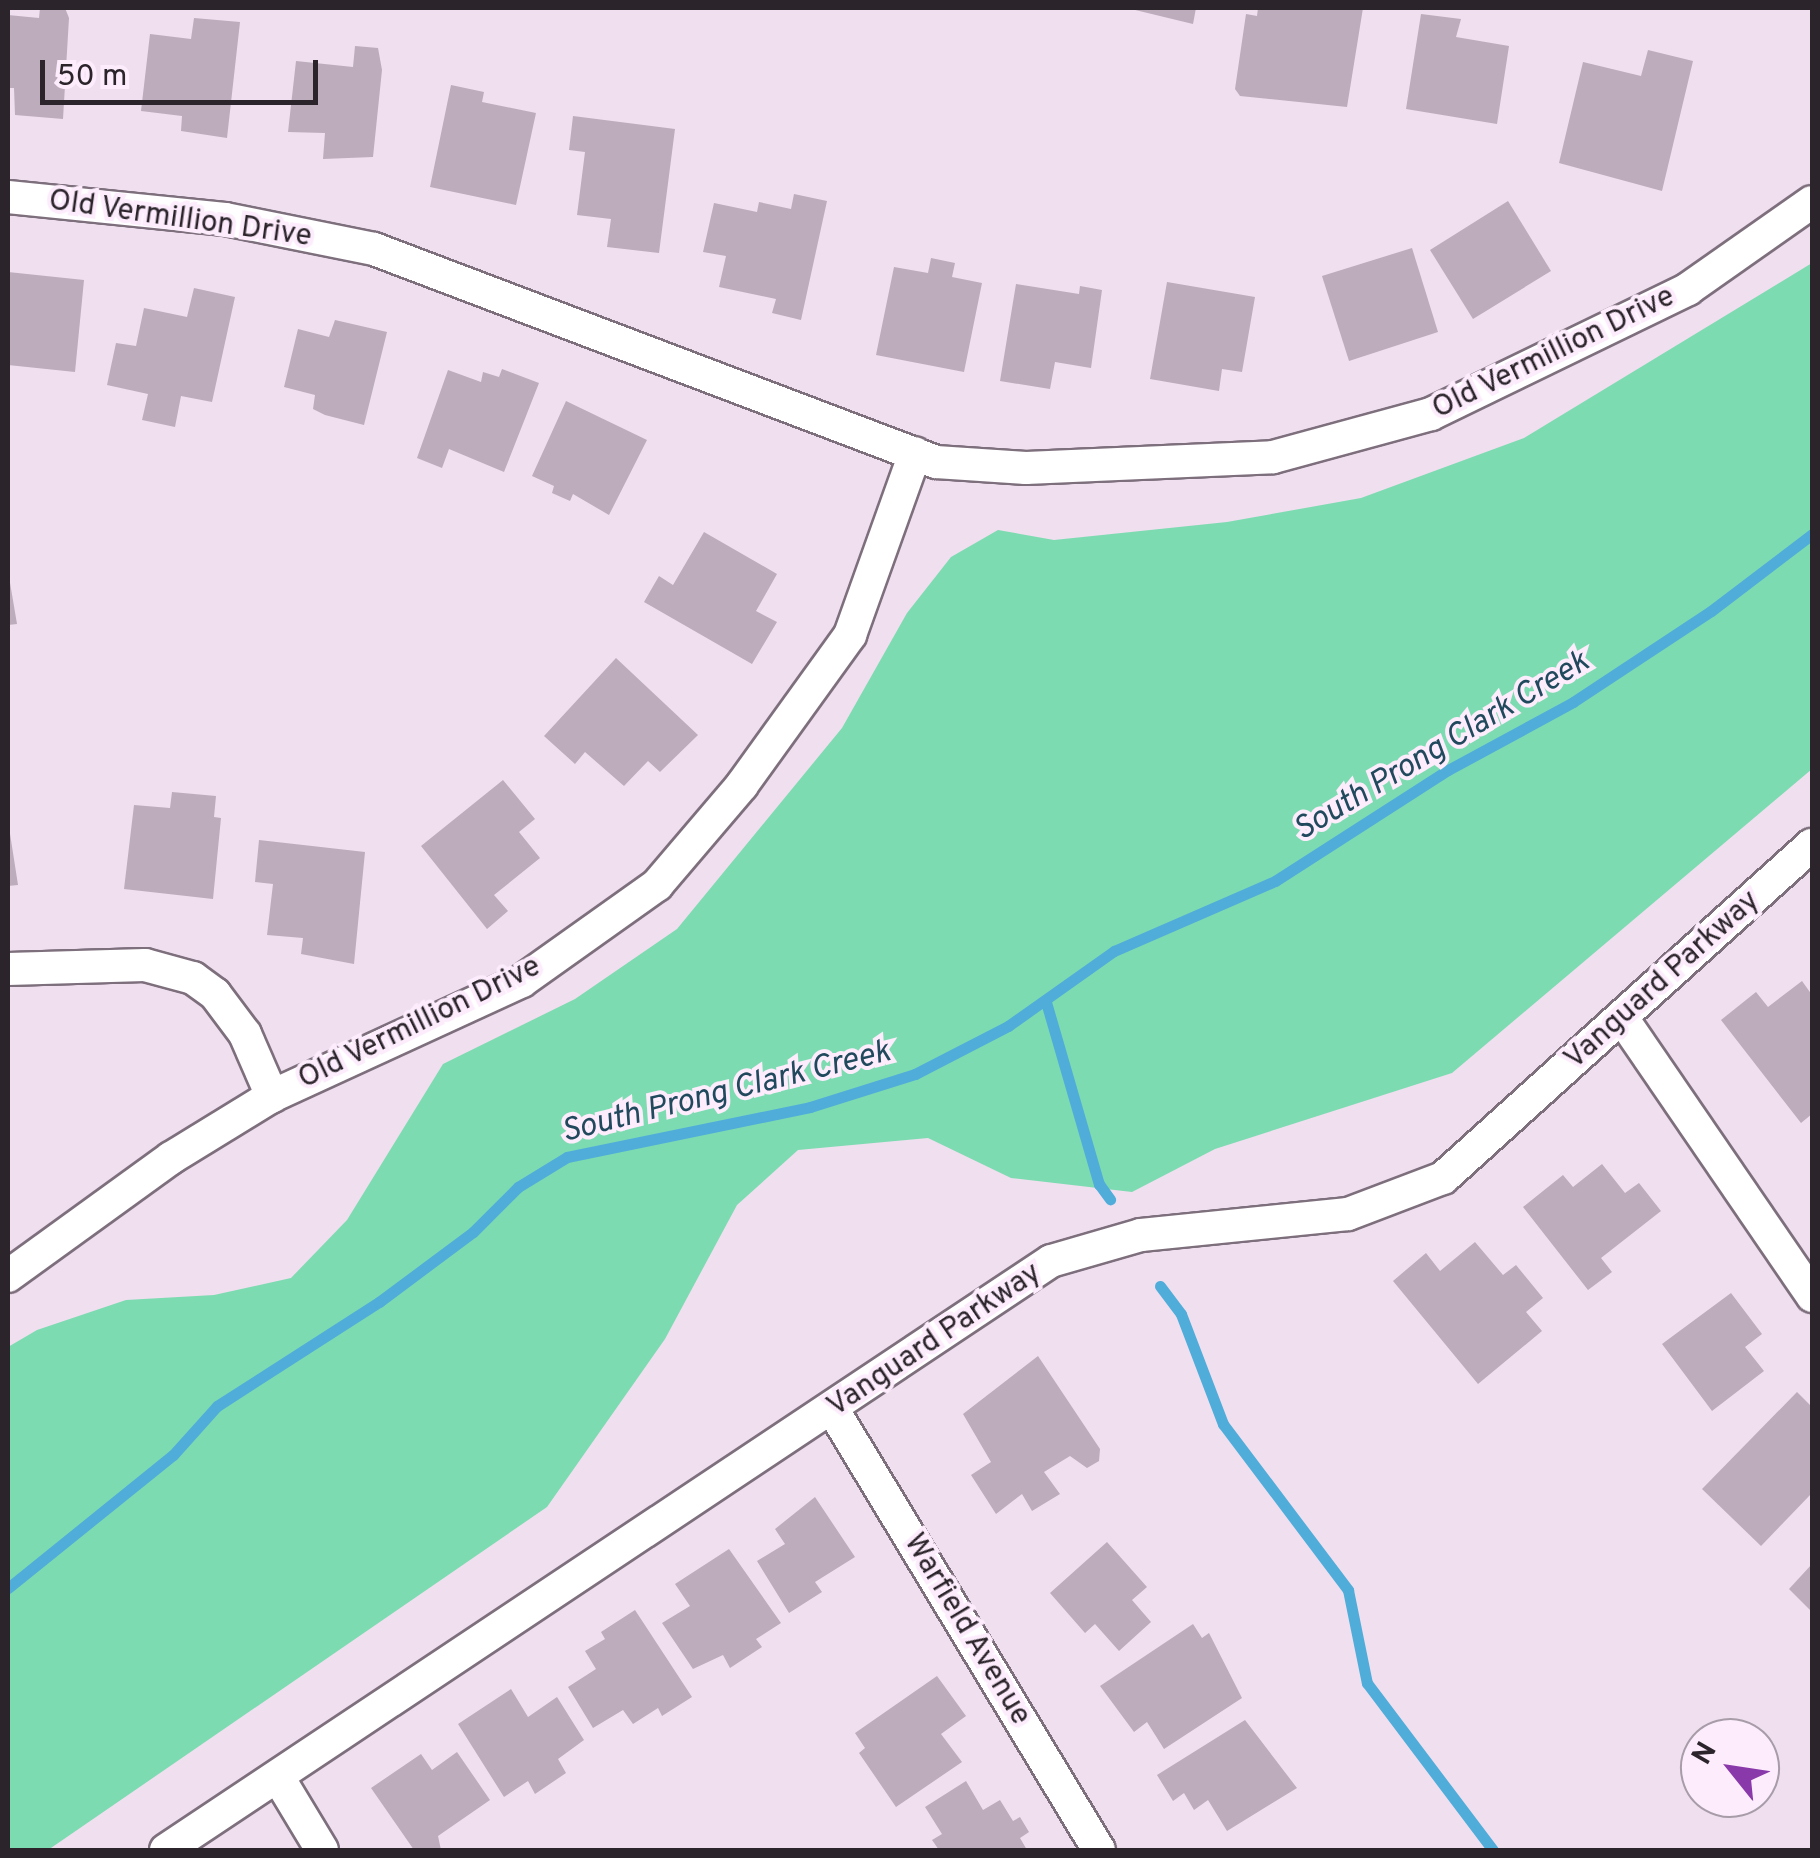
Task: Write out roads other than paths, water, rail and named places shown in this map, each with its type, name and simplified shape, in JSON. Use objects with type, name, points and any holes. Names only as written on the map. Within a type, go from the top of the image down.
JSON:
[{"type":"street","name":"Old Vermillion Drive","points":[[8,197],[225,219],[374,249],[936,462],[1026,468],[1273,457],[1431,414],[1688,289],[1812,202]]},
{"type":"street","name":"Old Vermillion Drive","points":[[8,1276],[170,1158],[272,1096],[522,981],[657,885],[742,785],[850,634],[915,454]]},
{"type":"street","name":"Vanguard Parkway","points":[[166,1850],[834,1410],[1051,1262],[1140,1235],[1348,1214],[1442,1178],[1812,845]]},
{"type":"street","points":[[8,969],[145,965],[193,978],[215,994],[245,1034],[272,1096]]},
{"type":"street","points":[[1622,1018],[1812,1296]]},
{"type":"street","name":"Warfield Avenue","points":[[834,1410],[1098,1850]]},
{"type":"street","points":[[278,1777],[322,1850]]},
{"type":"waterway","name":"South Prong Clark Creek","points":[[8,1588],[173,1455],[217,1406],[379,1302],[473,1232],[518,1187],[567,1157],[810,1107],[915,1074],[1008,1026],[1114,951],[1275,881],[1448,770],[1573,702],[1711,611],[1812,534]]},
{"type":"waterway","points":[[1046,1002],[1099,1184],[1110,1199]]},
{"type":"waterway","points":[[1160,1286],[1181,1314],[1223,1424],[1348,1590],[1367,1683],[1493,1850]]}]
